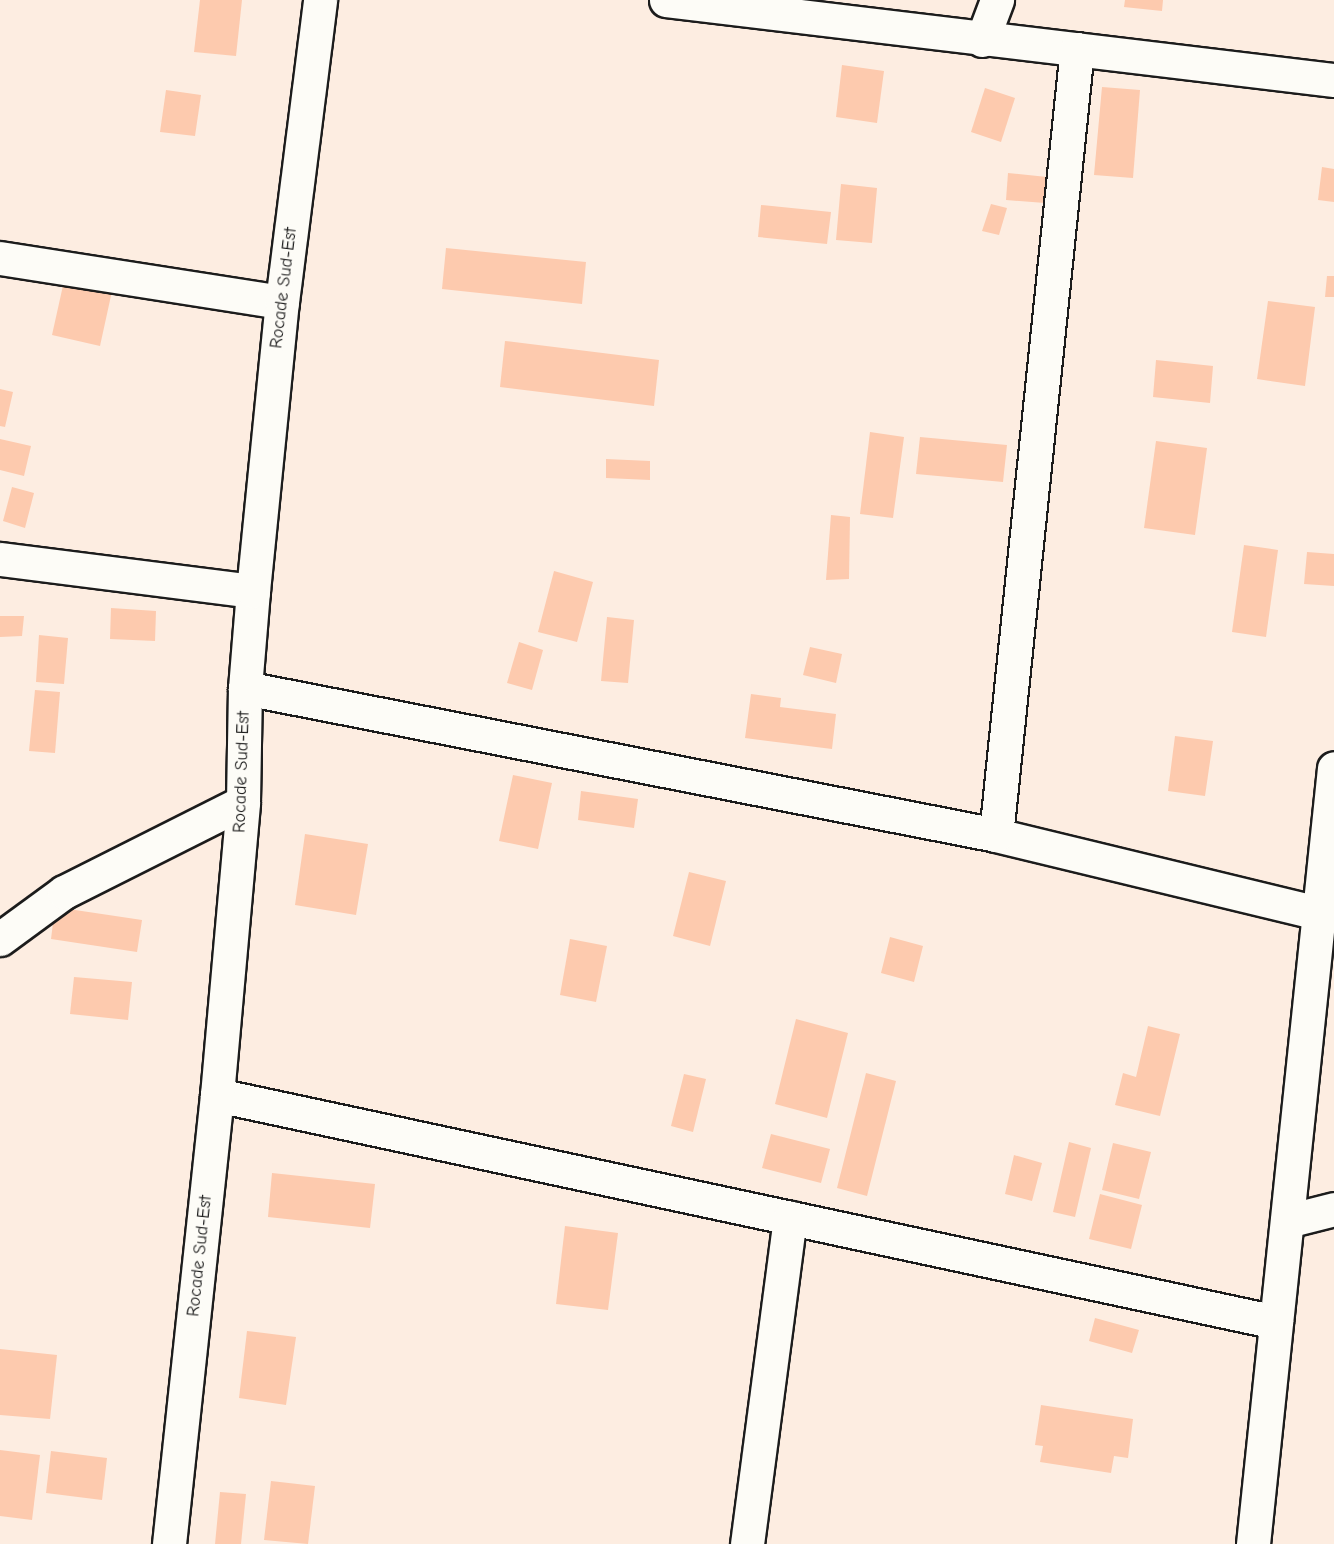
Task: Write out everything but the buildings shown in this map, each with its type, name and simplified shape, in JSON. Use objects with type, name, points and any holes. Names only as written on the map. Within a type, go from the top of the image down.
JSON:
[{"type":"street","name":"Rocade Sud-Est","points":[[169,1544],[217,1095],[243,802],[245,688],[253,591],[282,302],[320,0]]},
{"type":"street","points":[[666,0],[982,40],[1077,49],[1184,65],[1334,80]]},
{"type":"street","points":[[982,40],[997,0]]},
{"type":"street","points":[[996,835],[1077,49]]},
{"type":"street","points":[[0,258],[282,302]]},
{"type":"street","points":[[0,559],[253,591]]},
{"type":"street","points":[[245,688],[996,835],[1319,913]]},
{"type":"street","points":[[1253,1544],[1334,768]]},
{"type":"street","points":[[0,939],[64,892],[243,802]]},
{"type":"street","points":[[217,1095],[1276,1322]]},
{"type":"street","points":[[1287,1221],[1334,1209]]},
{"type":"street","points":[[747,1544],[790,1218]]}]
